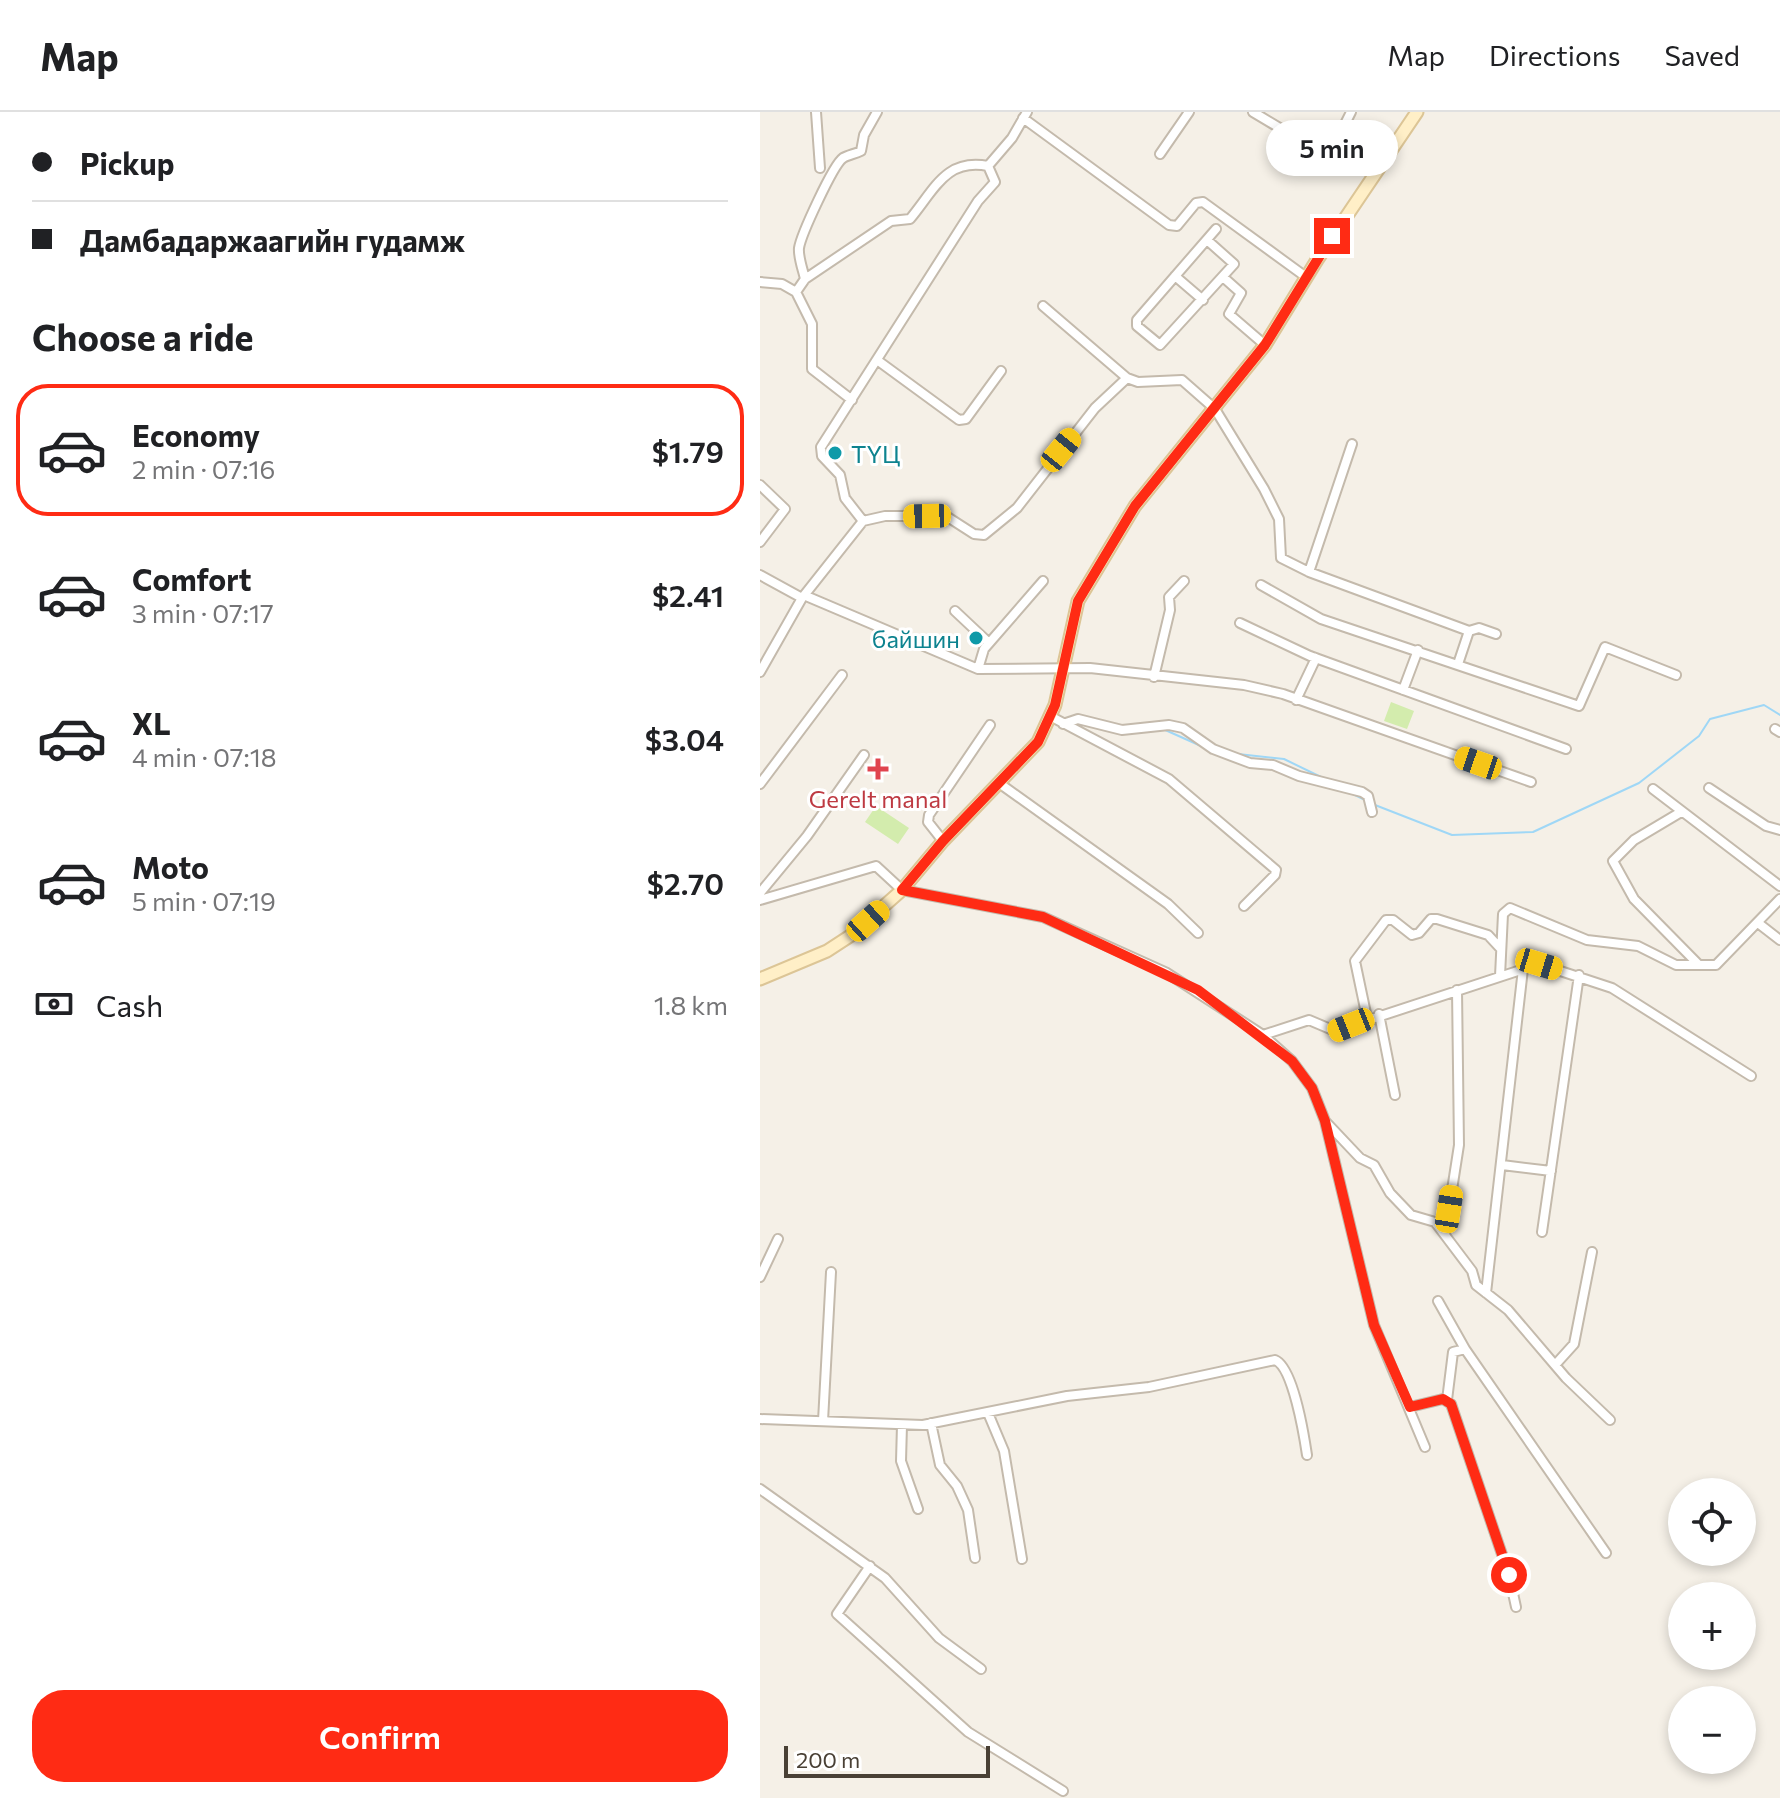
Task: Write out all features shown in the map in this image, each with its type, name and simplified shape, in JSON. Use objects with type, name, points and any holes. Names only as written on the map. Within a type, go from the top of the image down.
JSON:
[{"type":"main road","points":[[760,979],[827,951],[850,936],[902,890],[943,841],[1038,742],[1050,716],[1078,601],[1102,560],[1135,506],[1265,345],[1306,277],[1417,112]]},
{"type":"street","points":[[816,112],[820,168]]},
{"type":"street","points":[[805,279],[799,247],[814,204],[829,185],[835,167],[844,157],[861,151],[864,135],[877,112]]},
{"type":"street","points":[[1160,154],[1189,112]]},
{"type":"street","points":[[1253,112],[1309,147],[1313,148],[1324,134],[1340,134],[1380,164]]},
{"type":"street","points":[[1340,134],[1351,119],[1351,112]]},
{"type":"street","points":[[988,166],[1025,115],[1169,225],[1177,226],[1196,203],[1203,202],[1306,277]]},
{"type":"street","points":[[796,292],[805,279],[891,221],[910,219],[951,169],[970,163],[988,166]]},
{"type":"street","points":[[863,521],[845,498],[840,475],[820,452],[978,201],[995,182],[988,166]]},
{"type":"street","points":[[1207,240],[1234,263],[1161,346],[1137,326],[1137,320],[1216,229]]},
{"type":"street","points":[[1175,276],[1203,300]]},
{"type":"street","points":[[1223,277],[1241,293],[1229,314],[1265,345]]},
{"type":"street","points":[[760,282],[782,284],[796,292],[812,324],[812,369],[852,400]]},
{"type":"street","points":[[1043,306],[1127,378],[1137,382],[1182,380],[1215,409],[1277,512],[1279,555],[1309,572],[1469,631],[1479,628],[1496,634]]},
{"type":"street","points":[[877,360],[959,420],[966,419],[1001,371]]},
{"type":"street","points":[[760,672],[804,597],[863,521],[885,516],[946,516],[974,534],[984,535],[1017,508],[1095,408],[1127,378]]},
{"type":"street","points":[[1309,572],[1352,444]]},
{"type":"street","points":[[760,485],[785,509],[760,542]]},
{"type":"street","points":[[760,575],[804,597],[978,669],[1090,668],[1244,685],[1296,700],[1531,782]]},
{"type":"street","points":[[978,669],[989,643],[1043,581]]},
{"type":"street","points":[[1154,677],[1170,610],[1169,597],[1184,581]]},
{"type":"street","points":[[1261,585],[1321,619],[1579,706],[1605,647],[1676,675]]},
{"type":"street","points":[[955,611],[989,643]]},
{"type":"street","points":[[1240,623],[1316,658],[1566,749]]},
{"type":"street","points":[[1458,664],[1469,631]]},
{"type":"street","points":[[1403,690],[1418,650]]},
{"type":"street","points":[[1296,700],[1316,658]]},
{"type":"street","points":[[760,784],[842,675]]},
{"type":"street","points":[[1050,716],[1169,779],[1260,854],[1276,870],[1275,875],[1244,906]]},
{"type":"street","points":[[1063,724],[1078,719],[1122,730],[1142,731],[1169,725],[1183,728],[1213,749],[1250,763],[1273,765],[1371,804]]},
{"type":"street","points":[[943,841],[928,822],[929,815],[990,725]]},
{"type":"street","points":[[760,893],[807,836],[864,755]]},
{"type":"street","points":[[999,783],[1168,904],[1198,933]]},
{"type":"street","points":[[1709,788],[1766,826],[1780,830]]},
{"type":"street","points":[[1653,789],[1780,886]]},
{"type":"street","points":[[1681,812],[1634,840],[1613,861],[1634,899],[1698,964]]},
{"type":"street","points":[[760,900],[876,866],[902,890],[1043,917],[1167,973],[1263,1035],[1292,1061],[1312,1088],[1325,1121],[1374,1325],[1425,1447]]},
{"type":"street","points":[[1500,976],[1503,914],[1510,908],[1587,940],[1633,944],[1676,965],[1716,965],[1780,899]]},
{"type":"street","points":[[1367,1018],[1355,961],[1386,920],[1393,920],[1412,935],[1419,933],[1431,919],[1437,919],[1488,935],[1501,950]]},
{"type":"street","points":[[1758,923],[1780,940]]},
{"type":"street","points":[[1263,1035],[1309,1020],[1335,1031],[1379,1014],[1539,964],[1612,988],[1751,1076]]},
{"type":"street","points":[[1486,1293],[1523,969]]},
{"type":"street","points":[[1542,1232],[1579,975]]},
{"type":"street","points":[[1449,1209],[1459,1145],[1457,990]]},
{"type":"street","points":[[1379,1014],[1395,1095]]},
{"type":"street","points":[[1325,1121],[1360,1158],[1374,1165],[1390,1193],[1411,1215],[1435,1222],[1472,1271],[1476,1285],[1508,1310],[1555,1365],[1610,1420]]},
{"type":"street","points":[[1502,1165],[1551,1171]]},
{"type":"street","points":[[760,1277],[778,1239]]},
{"type":"street","points":[[1555,1365],[1574,1344],[1592,1252]]},
{"type":"street","points":[[823,1421],[831,1272]]},
{"type":"street","points":[[1438,1301],[1465,1349],[1606,1553]]},
{"type":"street","points":[[1465,1349],[1453,1352],[1449,1360],[1447,1400],[1451,1404],[1509,1575],[1516,1607]]},
{"type":"street","points":[[760,1419],[902,1425],[931,1423],[1067,1396],[1149,1387],[1275,1360],[1283,1365],[1307,1455]]},
{"type":"street","points":[[1410,1407],[1447,1400]]},
{"type":"street","points":[[988,1413],[1004,1451],[1022,1559]]},
{"type":"street","points":[[931,1423],[940,1465],[957,1486],[968,1510],[975,1558]]},
{"type":"street","points":[[902,1425],[901,1461],[918,1509]]},
{"type":"street","points":[[760,1489],[870,1566],[939,1638],[981,1669]]},
{"type":"street","points":[[870,1566],[837,1614],[968,1732],[1063,1791]]},
{"type":"green space","points":[[1391,702],[1414,711],[1407,729],[1384,721]]},
{"type":"green space","points":[[876,806],[909,828],[898,844],[865,822]]},
{"type":"waterway","points":[[1375,805],[1452,835],[1533,832],[1639,783],[1699,736],[1710,719],[1764,705],[1780,715]]},
{"type":"waterway","points":[[1163,729],[1201,746]]},
{"type":"waterway","points":[[1238,754],[1284,759],[1323,778]]},
{"type":"waterway","points":[[1353,794],[1365,800]]},
{"type":"place","name":"ТҮЦ","points":[[835,453]]},
{"type":"place","name":"байшин","points":[[976,638]]},
{"type":"place","name":"Gerelt manal","points":[[878,769]]},
{"type":"route","points":[[1332,236],[1265,345],[1135,506],[1078,601],[1055,705],[1038,742],[943,841],[902,890],[1043,917],[1198,990],[1263,1035],[1279,1053],[1292,1061],[1312,1088],[1325,1121],[1374,1325],[1410,1407],[1443,1399],[1451,1404],[1509,1575]]}]
